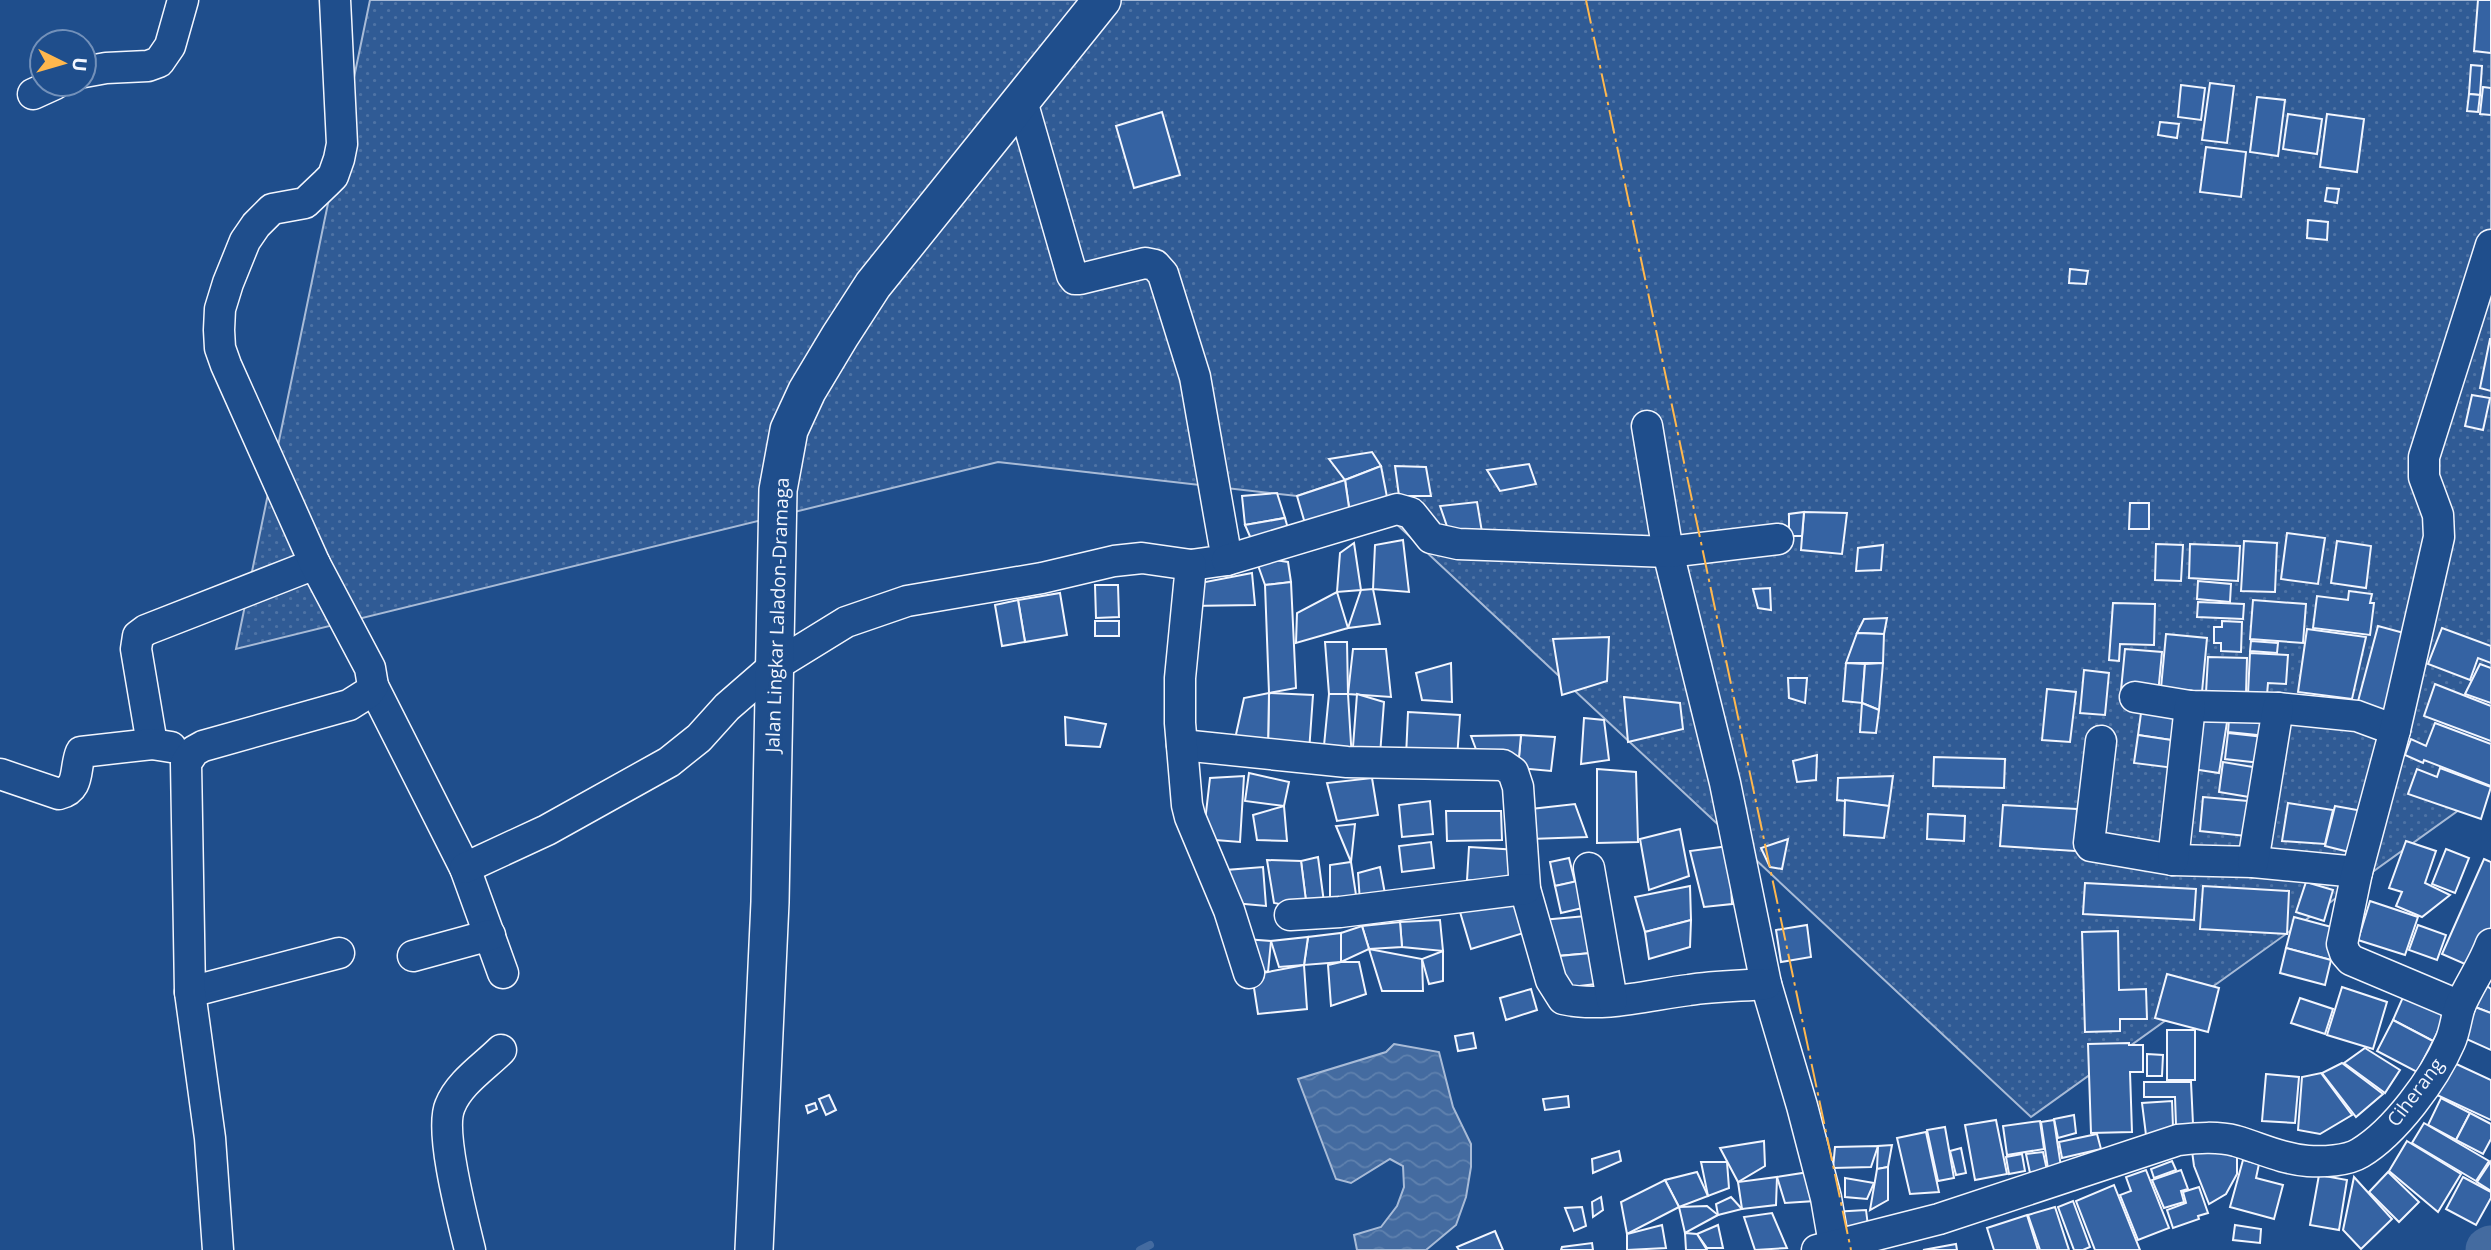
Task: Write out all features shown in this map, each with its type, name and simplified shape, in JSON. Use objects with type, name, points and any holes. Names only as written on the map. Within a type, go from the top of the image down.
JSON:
[{"type":"main road","name":"Jalan Lingkar Laladon-Dramaga","points":[[754,1250],[770,902],[773,667],[779,490],[789,430],[813,380],[873,285],[1102,0]]},
{"type":"street","points":[[98,69],[148,66],[159,62],[170,46],[183,0]]},
{"type":"street","points":[[335,0],[342,144],[339,159],[333,176],[305,203],[272,209],[245,241],[220,309],[220,348],[315,564],[370,668],[373,686],[465,868],[503,973]]},
{"type":"street","points":[[1022,101],[1075,279],[1144,263],[1155,265],[1163,274],[1195,377],[1227,560]]},
{"type":"street","points":[[2460,1006],[2359,964],[2345,953],[2342,944],[2357,872],[2395,730],[2438,537],[2438,515],[2424,477],[2424,457],[2491,245]]},
{"type":"street","points":[[1647,426],[1668,552],[1725,783],[1766,984],[1826,1198],[1825,1247],[1881,1241]]},
{"type":"street","points":[[465,868],[547,830],[669,762],[699,738],[726,707],[773,667],[846,622],[907,601],[1042,578],[1129,559],[1156,558],[1191,565],[1227,560],[1397,509],[1411,513],[1431,538],[1448,543],[1668,552],[1778,539]]},
{"type":"street","points":[[152,744],[136,649],[138,636],[146,630],[315,564]]},
{"type":"street","points":[[1191,565],[1180,678],[1182,745],[1190,817],[1230,910],[1249,973]]},
{"type":"street","points":[[212,1250],[210,1138],[190,992],[186,763],[194,751],[217,740],[349,705],[368,694],[373,686]]},
{"type":"street","points":[[2135,697],[2190,706],[2278,708],[2357,716],[2395,730]]},
{"type":"street","points":[[2173,860],[2190,706]]},
{"type":"street","points":[[2253,862],[2278,708]]},
{"type":"street","points":[[2101,741],[2089,844],[2095,848],[2173,860],[2253,862],[2357,872]]},
{"type":"street","points":[[0,774],[59,794],[68,792],[76,780],[81,752],[152,744],[194,751]]},
{"type":"street","points":[[1182,745],[1334,761],[1490,764],[1509,768],[1518,787],[1524,889],[1547,967],[1556,991],[1563,999],[1612,1000],[1693,989],[1766,984]]},
{"type":"street","points":[[1589,868],[1612,1000]]},
{"type":"street","points":[[1290,915],[1340,912],[1524,889]]},
{"type":"street","points":[[413,956],[489,935]]},
{"type":"street","name":"Ciherang","points":[[1881,1241],[1938,1219],[2178,1140],[2208,1138],[2234,1141],[2272,1154],[2306,1161],[2359,1154],[2394,1124],[2425,1085],[2451,1040],[2460,1006],[2484,964],[2491,944]]},
{"type":"street","points":[[190,992],[339,953]]},
{"type":"street","points":[[470,1250],[449,1142],[447,1118],[449,1106],[459,1089],[500,1049]]},
{"type":"shaded area","points":[[370,0],[2491,0],[2491,787],[2031,1117],[1391,519],[1345,480],[1297,496],[998,462],[236,649]]},
{"type":"water","points":[[1394,1044],[1439,1052],[1453,1107],[1471,1144],[1471,1167],[1466,1197],[1456,1225],[1426,1250],[1357,1250],[1354,1235],[1381,1227],[1397,1206],[1404,1187],[1403,1166],[1390,1159],[1351,1183],[1336,1179],[1298,1079],[1386,1052]]},
{"type":"building","points":[[2478,0],[2491,0],[2491,53],[2474,51]]},
{"type":"building","points":[[2471,65],[2482,66],[2480,95],[2469,94]]},
{"type":"building","points":[[2210,83],[2234,86],[2227,143],[2202,140]]},
{"type":"building","points":[[2181,85],[2205,88],[2201,120],[2178,117]]},
{"type":"building","points":[[2483,87],[2491,88],[2491,115],[2480,114]]},
{"type":"building","points":[[2469,94],[2480,95],[2478,112],[2467,111]]},
{"type":"building","points":[[2257,97],[2285,100],[2278,156],[2250,152]]},
{"type":"building","points":[[1162,112],[1180,175],[1134,188],[1116,126]]},
{"type":"building","points":[[2288,114],[2322,119],[2317,154],[2283,149]]},
{"type":"building","points":[[2327,114],[2364,119],[2357,172],[2320,167]]},
{"type":"building","points":[[2160,122],[2179,124],[2177,138],[2158,135]]},
{"type":"building","points":[[2206,147],[2246,152],[2241,197],[2200,192]]},
{"type":"building","points":[[2327,188],[2339,189],[2337,203],[2325,201]]},
{"type":"building","points":[[2308,220],[2328,222],[2327,240],[2307,238]]},
{"type":"building","points":[[2070,269],[2088,271],[2086,284],[2069,283]]},
{"type":"building","points":[[2491,339],[2491,391],[2480,388]]},
{"type":"building","points":[[2472,395],[2490,398],[2483,430],[2465,426]]},
{"type":"building","points":[[1372,452],[1381,466],[1345,480],[1329,459]]},
{"type":"building","points":[[1529,464],[1536,484],[1500,491],[1487,470]]},
{"type":"building","points":[[1381,466],[1387,497],[1351,521],[1345,480]]},
{"type":"building","points":[[1395,466],[1426,467],[1431,496],[1399,496]]},
{"type":"building","points":[[1345,480],[1351,521],[1306,527],[1297,496]]},
{"type":"building","points":[[1277,493],[1285,518],[1245,525],[1242,496]]},
{"type":"building","points":[[1477,502],[1482,532],[1450,535],[1440,506]]},
{"type":"building","points":[[2130,503],[2149,503],[2149,529],[2129,529]]},
{"type":"building","points":[[1804,512],[1847,513],[1842,554],[1801,550]]},
{"type":"building","points":[[1804,512],[1802,536],[1789,536],[1789,514]]},
{"type":"building","points":[[1285,518],[1291,539],[1255,548],[1245,525]]},
{"type":"building","points":[[2287,533],[2325,538],[2318,584],[2281,579]]},
{"type":"building","points":[[1403,540],[1409,592],[1373,589],[1375,545]]},
{"type":"building","points":[[2244,541],[2277,543],[2275,592],[2241,591]]},
{"type":"building","points":[[2337,541],[2371,546],[2366,588],[2331,583]]},
{"type":"building","points":[[1354,543],[1361,590],[1337,592],[1340,553]]},
{"type":"building","points":[[2156,544],[2183,545],[2181,581],[2155,580]]},
{"type":"building","points":[[2190,544],[2240,546],[2238,581],[2189,578]]},
{"type":"building","points":[[1883,545],[1881,570],[1856,571],[1858,548]]},
{"type":"building","points":[[1255,557],[1288,562],[1291,582],[1265,585]]},
{"type":"building","points":[[1252,573],[1255,605],[1189,606],[1195,584]]},
{"type":"building","points":[[2198,581],[2231,584],[2230,602],[2197,599]]},
{"type":"building","points":[[1291,582],[1296,688],[1269,693],[1265,585]]},
{"type":"building","points":[[1095,585],[1118,585],[1119,617],[1096,618]]},
{"type":"building","points":[[1770,588],[1771,610],[1758,608],[1753,589]]},
{"type":"building","points":[[1373,589],[1380,624],[1348,628],[1361,590]]},
{"type":"building","points":[[2349,591],[2372,594],[2370,603],[2374,603],[2370,635],[2313,628],[2317,596],[2348,600]]},
{"type":"building","points":[[1337,592],[1348,628],[1296,643],[1297,613]]},
{"type":"building","points":[[1060,593],[1067,635],[1025,642],[1018,600]]},
{"type":"building","points":[[1018,600],[1025,642],[1002,646],[995,605]]},
{"type":"building","points":[[2253,600],[2306,604],[2303,643],[2250,639]]},
{"type":"building","points":[[2198,602],[2244,604],[2243,619],[2197,617]]},
{"type":"building","points":[[2113,603],[2155,604],[2154,645],[2120,644],[2119,661],[2109,660]]},
{"type":"building","points":[[1887,618],[1884,634],[1857,633],[1864,619]]},
{"type":"building","points":[[1095,621],[1119,621],[1119,636],[1095,636]]},
{"type":"building","points":[[2222,621],[2242,622],[2241,652],[2221,651],[2221,643],[2214,643],[2214,627],[2222,627]]},
{"type":"building","points":[[2378,626],[2415,636],[2394,715],[2357,705]]},
{"type":"building","points":[[2442,628],[2491,646],[2491,663],[2478,658],[2470,680],[2428,664]]},
{"type":"building","points":[[2307,629],[2366,637],[2352,699],[2298,692]]},
{"type":"building","points":[[1857,633],[1884,634],[1883,663],[1846,663]]},
{"type":"building","points":[[2166,634],[2207,638],[2202,692],[2161,688]]},
{"type":"building","points":[[1609,637],[1607,681],[1562,695],[1553,639]]},
{"type":"building","points":[[2251,641],[2278,643],[2277,653],[2250,651]]},
{"type":"building","points":[[1325,642],[1347,642],[1348,694],[1329,694]]},
{"type":"building","points":[[1353,649],[1386,649],[1391,697],[1348,694]]},
{"type":"building","points":[[2125,649],[2162,652],[2158,694],[2121,690]]},
{"type":"building","points":[[2250,653],[2288,655],[2286,684],[2268,683],[2267,695],[2248,694]]},
{"type":"building","points":[[2208,657],[2247,658],[2246,694],[2206,693]]},
{"type":"building","points":[[1451,663],[1452,702],[1422,700],[1416,673]]},
{"type":"building","points":[[1846,663],[1865,664],[1862,703],[1843,701]]},
{"type":"building","points":[[1883,663],[1879,710],[1862,703],[1865,664]]},
{"type":"building","points":[[2480,664],[2491,668],[2491,703],[2465,694]]},
{"type":"building","points":[[2084,670],[2109,673],[2105,715],[2080,713]]},
{"type":"building","points":[[1788,678],[1807,678],[1805,703],[1789,698]]},
{"type":"building","points":[[2435,684],[2491,706],[2491,741],[2424,716]]},
{"type":"building","points":[[2047,689],[2076,692],[2070,742],[2042,740]]},
{"type":"building","points":[[1269,693],[1313,695],[1309,752],[1268,746]]},
{"type":"building","points":[[1269,693],[1268,746],[1233,748],[1244,698]]},
{"type":"building","points":[[1329,694],[1348,694],[1352,760],[1323,756]]},
{"type":"building","points":[[1357,694],[1384,702],[1380,755],[1352,760]]},
{"type":"building","points":[[1624,697],[1680,703],[1683,729],[1628,742]]},
{"type":"building","points":[[1862,703],[1879,710],[1876,733],[1860,732]]},
{"type":"building","points":[[2230,708],[2270,712],[2267,736],[2228,732]]},
{"type":"building","points":[[2195,711],[2228,716],[2219,773],[2186,768]]},
{"type":"building","points":[[1408,712],[1460,715],[1457,759],[1406,757]]},
{"type":"building","points":[[2141,713],[2181,718],[2178,741],[2138,735]]},
{"type":"building","points":[[1065,717],[1106,724],[1100,747],[1066,745]]},
{"type":"building","points":[[1584,718],[1604,720],[1609,760],[1581,764]]},
{"type":"building","points":[[2435,723],[2491,744],[2491,786],[2405,755],[2411,739],[2426,746]]},
{"type":"building","points":[[2228,733],[2264,737],[2261,763],[2225,759]]},
{"type":"building","points":[[1521,735],[1555,737],[1551,771],[1518,768]]},
{"type":"building","points":[[1521,735],[1518,768],[1480,760],[1471,736]]},
{"type":"building","points":[[2138,735],[2178,741],[2174,768],[2134,763]]},
{"type":"building","points":[[1817,755],[1816,780],[1797,782],[1793,761]]},
{"type":"building","points":[[1934,757],[2005,759],[2004,788],[1933,786]]},
{"type":"building","points":[[2223,762],[2259,768],[2255,798],[2219,792]]},
{"type":"building","points":[[2440,768],[2491,787],[2481,819],[2408,794],[2417,769],[2437,777]]},
{"type":"building","points":[[1597,769],[1636,772],[1638,842],[1597,843]]},
{"type":"building","points":[[1249,773],[1289,782],[1284,806],[1245,801]]},
{"type":"building","points":[[1244,776],[1240,842],[1203,839],[1210,778]]},
{"type":"building","points":[[1893,776],[1889,806],[1837,800],[1838,778]]},
{"type":"building","points":[[1372,778],[1378,815],[1337,821],[1327,783]]},
{"type":"building","points":[[2203,797],[2259,802],[2255,837],[2200,831]]},
{"type":"building","points":[[1845,800],[1889,806],[1884,838],[1844,835]]},
{"type":"building","points":[[1430,801],[1433,834],[1402,837],[1399,805]]},
{"type":"building","points":[[2288,803],[2333,810],[2325,844],[2282,841]]},
{"type":"building","points":[[1575,804],[1587,837],[1530,839],[1531,809]]},
{"type":"building","points":[[2003,805],[2077,809],[2075,851],[2000,846]]},
{"type":"building","points":[[1284,806],[1287,841],[1257,840],[1253,815]]},
{"type":"building","points":[[2335,806],[2368,812],[2357,854],[2325,846]]},
{"type":"building","points":[[1446,811],[1501,811],[1502,840],[1447,841]]},
{"type":"building","points":[[1928,814],[1965,816],[1964,841],[1927,839]]},
{"type":"building","points":[[1355,824],[1351,862],[1336,826]]},
{"type":"building","points":[[1680,829],[1689,876],[1649,890],[1640,839]]},
{"type":"building","points":[[1788,839],[1782,869],[1770,867],[1761,848]]},
{"type":"building","points":[[2406,841],[2436,851],[2425,883],[2450,895],[2422,917],[2396,906],[2402,892],[2389,888]]},
{"type":"building","points":[[1431,842],[1434,868],[1402,872],[1399,846]]},
{"type":"building","points":[[1729,846],[1732,904],[1704,907],[1690,851]]},
{"type":"building","points":[[1469,847],[1519,850],[1517,882],[1467,880]]},
{"type":"building","points":[[2446,849],[2469,858],[2455,893],[2432,884]]},
{"type":"building","points":[[1318,857],[1325,910],[1307,909],[1301,861]]},
{"type":"building","points":[[1569,858],[1575,882],[1555,886],[1550,862]]},
{"type":"building","points":[[2484,859],[2491,862],[2491,930],[2474,968],[2442,954]]},
{"type":"building","points":[[1267,860],[1301,861],[1307,909],[1274,903]]},
{"type":"building","points":[[1351,862],[1358,908],[1330,910],[1330,865]]},
{"type":"building","points":[[1263,867],[1266,906],[1234,903],[1226,870]]},
{"type":"building","points":[[1380,867],[1386,899],[1360,902],[1358,873]]},
{"type":"building","points":[[1586,879],[1591,906],[1561,913],[1555,886]]},
{"type":"building","points":[[2306,882],[2333,890],[2324,921],[2296,912]]},
{"type":"building","points":[[2085,883],[2196,889],[2194,920],[2083,914]]},
{"type":"building","points":[[1690,886],[1691,920],[1645,932],[1635,897]]},
{"type":"building","points":[[2203,886],[2289,891],[2287,934],[2200,929]]},
{"type":"building","points":[[1519,893],[1530,931],[1471,949],[1460,912]]},
{"type":"building","points":[[2370,901],[2418,917],[2405,955],[2358,940]]},
{"type":"building","points":[[1597,915],[1602,952],[1546,957],[1542,920]]},
{"type":"building","points":[[2294,917],[2339,929],[2331,960],[2286,948]]},
{"type":"building","points":[[1440,920],[1443,951],[1402,947],[1400,922]]},
{"type":"building","points":[[1691,920],[1690,947],[1649,959],[1645,932]]},
{"type":"building","points":[[1400,922],[1402,947],[1369,949],[1362,926]]},
{"type":"building","points":[[1807,925],[1811,957],[1781,962],[1776,930]]},
{"type":"building","points":[[2418,925],[2446,935],[2437,960],[2409,950]]},
{"type":"building","points":[[1362,926],[1369,949],[1341,962],[1341,933]]},
{"type":"building","points":[[2118,931],[2119,990],[2146,989],[2147,1019],[2120,1019],[2120,1031],[2085,1032],[2082,932]]},
{"type":"building","points":[[1341,933],[1341,962],[1304,965],[1308,937]]},
{"type":"building","points":[[1308,937],[1304,965],[1279,967],[1271,941]]},
{"type":"building","points":[[1245,939],[1271,941],[1268,972],[1250,968]]},
{"type":"building","points":[[2286,948],[2331,960],[2325,985],[2280,973]]},
{"type":"building","points":[[1369,949],[1422,959],[1423,991],[1382,991]]},
{"type":"building","points":[[1443,951],[1443,981],[1429,984],[1422,959]]},
{"type":"building","points":[[1602,952],[1605,983],[1562,988],[1559,956]]},
{"type":"building","points":[[1359,962],[1366,994],[1331,1006],[1328,965]]},
{"type":"building","points":[[1304,965],[1307,1009],[1258,1014],[1252,975]]},
{"type":"building","points":[[2167,974],[2219,988],[2208,1032],[2155,1018]]},
{"type":"building","points":[[2484,984],[2491,989],[2491,1013],[2475,1007]]},
{"type":"building","points":[[2342,987],[2387,1002],[2373,1049],[2327,1035]]},
{"type":"building","points":[[2407,988],[2450,1007],[2433,1041],[2393,1020]]},
{"type":"building","points":[[1531,989],[1537,1010],[1506,1020],[1500,998]]},
{"type":"building","points":[[2300,998],[2333,1009],[2325,1034],[2291,1023]]},
{"type":"building","points":[[2475,1007],[2491,1013],[2491,1050],[2462,1037]]},
{"type":"building","points":[[2393,1020],[2433,1041],[2417,1072],[2377,1051]]},
{"type":"building","points":[[2167,1030],[2195,1030],[2195,1080],[2167,1080]]},
{"type":"building","points":[[1473,1033],[1476,1048],[1458,1051],[1455,1036]]},
{"type":"building","points":[[2088,1044],[2143,1045],[2143,1072],[2130,1072],[2132,1132],[2091,1133]]},
{"type":"building","points":[[2365,1048],[2400,1070],[2385,1093],[2344,1063]]},
{"type":"building","points":[[2147,1054],[2163,1055],[2162,1076],[2147,1076]]},
{"type":"building","points":[[2452,1062],[2491,1080],[2491,1120],[2437,1095]]},
{"type":"building","points":[[2342,1063],[2383,1094],[2356,1117],[2322,1073]]},
{"type":"building","points":[[2321,1073],[2352,1115],[2320,1134],[2298,1130],[2302,1077]]},
{"type":"building","points":[[2266,1074],[2299,1077],[2295,1123],[2262,1121]]},
{"type":"building","points":[[2144,1082],[2191,1082],[2193,1124],[2176,1125],[2175,1097],[2144,1097]]},
{"type":"building","points":[[829,1095],[836,1110],[826,1115],[819,1099]]},
{"type":"building","points":[[1568,1096],[1569,1107],[1545,1110],[1543,1099]]},
{"type":"building","points":[[2441,1098],[2470,1113],[2456,1140],[2428,1125]]},
{"type":"building","points":[[2172,1101],[2173,1127],[2146,1135],[2142,1103]]},
{"type":"building","points":[[815,1103],[817,1109],[808,1113],[806,1106]]},
{"type":"building","points":[[2470,1113],[2491,1124],[2491,1139],[2483,1154],[2456,1140]]},
{"type":"building","points":[[2074,1115],[2076,1133],[2058,1138],[2054,1119]]},
{"type":"building","points":[[1996,1120],[2007,1174],[1975,1180],[1965,1125]]},
{"type":"building","points":[[2054,1120],[2061,1167],[2048,1169],[2041,1122]]},
{"type":"building","points":[[2040,1121],[2044,1149],[2007,1155],[2003,1126]]},
{"type":"building","points":[[2424,1123],[2489,1161],[2476,1181],[2412,1143]]},
{"type":"building","points":[[1945,1127],[1954,1178],[1938,1181],[1927,1130]]},
{"type":"building","points":[[1926,1132],[1939,1192],[1910,1194],[1897,1138]]},
{"type":"building","points":[[2097,1134],[2101,1149],[2062,1158],[2059,1142]]},
{"type":"building","points":[[1764,1141],[1765,1166],[1738,1182],[1720,1148]]},
{"type":"building","points":[[2407,1141],[2461,1174],[2438,1212],[2389,1171]]},
{"type":"building","points":[[1892,1145],[1888,1167],[1877,1169],[1878,1146]]},
{"type":"building","points":[[1878,1146],[1871,1167],[1833,1168],[1835,1147]]},
{"type":"building","points":[[1961,1148],[1966,1173],[1956,1175],[1950,1151]]},
{"type":"building","points":[[1619,1151],[1621,1161],[1593,1173],[1592,1159]]},
{"type":"building","points":[[2192,1151],[2237,1151],[2237,1174],[2226,1194],[2209,1204],[2194,1166]]},
{"type":"building","points":[[2043,1152],[2047,1170],[2030,1173],[2026,1154]]},
{"type":"building","points":[[2022,1154],[2025,1171],[2009,1174],[2006,1157]]},
{"type":"building","points":[[2243,1160],[2259,1164],[2256,1178],[2283,1185],[2274,1219],[2230,1207]]},
{"type":"building","points":[[2172,1161],[2176,1170],[2154,1178],[2151,1169]]},
{"type":"building","points":[[2491,1161],[2491,1191],[2477,1182]]},
{"type":"building","points":[[1701,1162],[1727,1162],[1729,1188],[1708,1196]]},
{"type":"building","points":[[1888,1167],[1888,1200],[1870,1210],[1877,1169]]},
{"type":"building","points":[[2146,1170],[2169,1228],[2138,1240],[2120,1195],[2131,1191],[2126,1177]]},
{"type":"building","points":[[2181,1170],[2188,1189],[2181,1191],[2184,1202],[2164,1208],[2152,1180]]},
{"type":"building","points":[[1697,1172],[1708,1196],[1679,1207],[1665,1180]]},
{"type":"building","points":[[1809,1172],[1815,1201],[1785,1203],[1777,1177]]},
{"type":"building","points":[[2388,1172],[2419,1202],[2399,1222],[2369,1192]]},
{"type":"building","points":[[2319,1175],[2347,1180],[2339,1230],[2310,1225]]},
{"type":"building","points":[[1777,1177],[1776,1205],[1742,1209],[1738,1182]]},
{"type":"building","points":[[2354,1177],[2392,1219],[2361,1249],[2343,1230]]},
{"type":"building","points":[[2463,1177],[2491,1192],[2491,1198],[2476,1225],[2446,1209]]},
{"type":"building","points":[[1845,1178],[1874,1183],[1867,1199],[1845,1197]]},
{"type":"building","points":[[1665,1180],[1679,1207],[1627,1234],[1621,1202]]},
{"type":"building","points":[[2114,1185],[2140,1250],[2095,1250],[2076,1201]]},
{"type":"building","points":[[2199,1187],[2208,1213],[2173,1228],[2167,1210],[2186,1203],[2183,1192]]},
{"type":"building","points":[[1601,1197],[1603,1210],[1593,1217],[1592,1202]]},
{"type":"building","points":[[1731,1197],[1742,1209],[1718,1215],[1716,1204]]},
{"type":"building","points":[[2073,1201],[2090,1247],[2083,1250],[2074,1250],[2058,1207]]},
{"type":"building","points":[[1707,1206],[1718,1215],[1685,1233],[1679,1207]]},
{"type":"building","points":[[1582,1207],[1586,1226],[1574,1231],[1565,1208]]},
{"type":"building","points":[[2055,1207],[2069,1250],[2040,1250],[2028,1215]]},
{"type":"building","points":[[1866,1210],[1869,1234],[1838,1236],[1832,1212]]},
{"type":"building","points":[[1772,1213],[1787,1248],[1755,1250],[1744,1217]]},
{"type":"building","points":[[2027,1215],[2038,1250],[1994,1250],[1987,1228]]},
{"type":"building","points":[[1662,1225],[1666,1248],[1627,1250],[1627,1234]]},
{"type":"building","points":[[1718,1225],[1723,1248],[1707,1248],[1697,1234]]},
{"type":"building","points":[[2235,1225],[2261,1229],[2260,1243],[2233,1240]]},
{"type":"building","points":[[1495,1231],[1503,1250],[1459,1250],[1457,1247]]},
{"type":"building","points":[[1685,1233],[1697,1234],[1707,1250],[1686,1250]]},
{"type":"building","points":[[1592,1243],[1593,1250],[1561,1250],[1562,1247]]},
{"type":"building","points":[[1956,1244],[1957,1250],[1923,1250]]},
{"type":"waterway","points":[[1140,1250],[1150,1245]]},
{"type":"power","points":[[1586,0],[1851,1250]]}]
